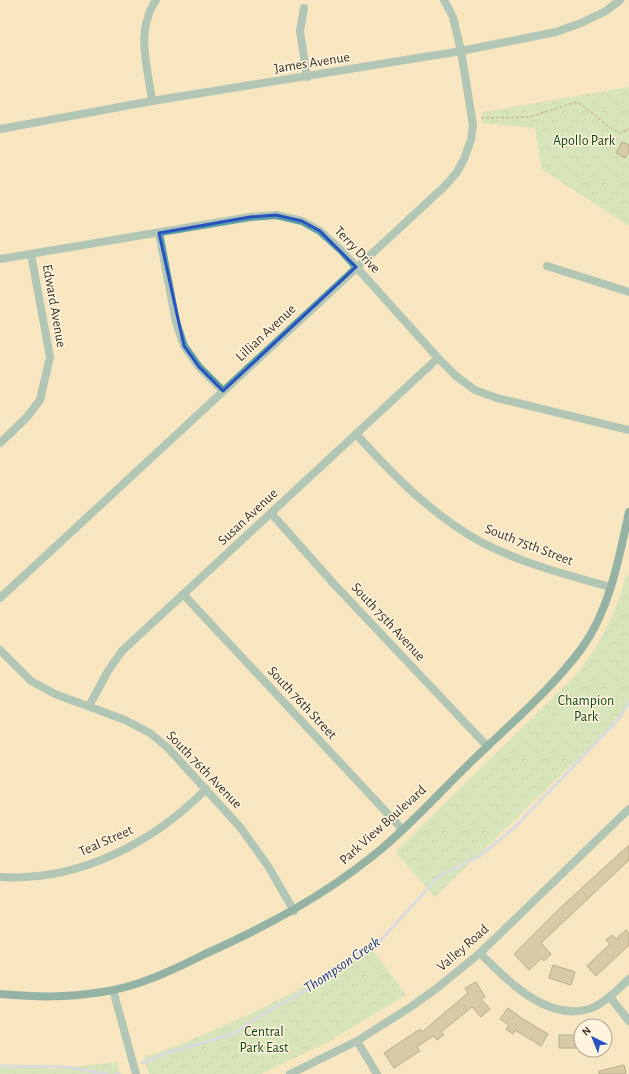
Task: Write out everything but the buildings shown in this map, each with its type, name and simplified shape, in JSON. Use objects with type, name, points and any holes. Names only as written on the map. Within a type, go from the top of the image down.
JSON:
[{"type":"street","points":[[152,101],[146,56],[145,32],[148,16],[156,0]]},
{"type":"street","name":"Lillian Avenue","points":[[0,598],[445,186],[461,165],[469,146],[473,125],[461,51],[453,17],[444,0]]},
{"type":"street","name":"James Avenue","points":[[0,129],[152,101],[308,77],[461,51],[556,32],[581,23],[606,11],[620,0]]},
{"type":"street","points":[[304,8],[300,31],[308,77]]},
{"type":"street","name":"Terry Drive","points":[[0,259],[250,217],[276,215],[302,221],[320,231],[341,250],[438,358],[456,376],[475,390],[497,398],[629,430]]},
{"type":"street","points":[[160,233],[176,322],[184,346],[199,367],[223,391]]},
{"type":"street","name":"Edward Avenue","points":[[0,442],[27,416],[40,400],[50,357],[31,254]]},
{"type":"street","points":[[548,266],[629,292]]},
{"type":"street","name":"Susan Avenue","points":[[89,706],[108,671],[122,651],[438,358]]},
{"type":"street","name":"South 75th Street","points":[[356,434],[390,471],[418,498],[481,542],[554,571],[610,587]]},
{"type":"street","name":"Park View Boulevard","points":[[0,994],[53,998],[113,990],[169,972],[294,911],[331,887],[375,854],[550,685],[582,647],[601,613],[610,587],[629,512]]},
{"type":"street","name":"South 75th Avenue","points":[[270,513],[333,583],[487,746]]},
{"type":"street","name":"South 76th Street","points":[[183,594],[402,829]]},
{"type":"street","name":"South 76th Avenue","points":[[0,650],[31,681],[55,694],[125,720],[150,733],[168,748],[240,827],[268,866],[294,911]]},
{"type":"street","name":"Teal Street","points":[[0,877],[21,878],[54,873],[84,866],[126,849],[182,814],[206,789]]},
{"type":"street","name":"Valley Road","points":[[290,1074],[357,1041],[412,1006],[480,953],[629,809]]},
{"type":"street","points":[[480,953],[506,978],[536,1000],[551,1008],[563,1012],[576,1012],[597,1005],[610,996],[629,979]]},
{"type":"street","points":[[113,990],[136,1074]]},
{"type":"street","points":[[610,996],[629,1021]]},
{"type":"street","points":[[357,1041],[377,1074]]},
{"type":"path","points":[[481,118],[530,117],[576,102],[585,106],[608,128],[620,133],[629,129]]},
{"type":"highlighted area","points":[[276,215],[302,221],[320,231],[356,267],[223,391],[199,367],[184,346],[159,233],[250,217]]},
{"type":"green space","name":"Apollo Park","points":[[629,87],[629,226],[543,170],[542,171],[535,128],[482,123],[482,112]]},
{"type":"green space","name":"Champion Park","points":[[626,575],[629,576],[629,704],[602,735],[435,897],[395,852],[576,675],[593,652],[607,628],[618,602]]},
{"type":"green space","name":"Central Park East","points":[[371,947],[406,995],[328,1042],[261,1074],[149,1074],[144,1057],[166,1050],[268,1005],[320,978]]},
{"type":"green space","points":[[117,1062],[120,1074],[0,1074],[0,1066],[52,1069]]},
{"type":"waterway","name":"Thompson Creek","points":[[142,1063],[167,1053],[233,1034],[260,1016],[303,992],[345,960],[381,940],[439,876],[480,856],[515,827],[617,721],[629,703]]},
{"type":"waterway","name":"Thompson Creek","points":[[0,1066],[65,1067],[107,1074]]}]
